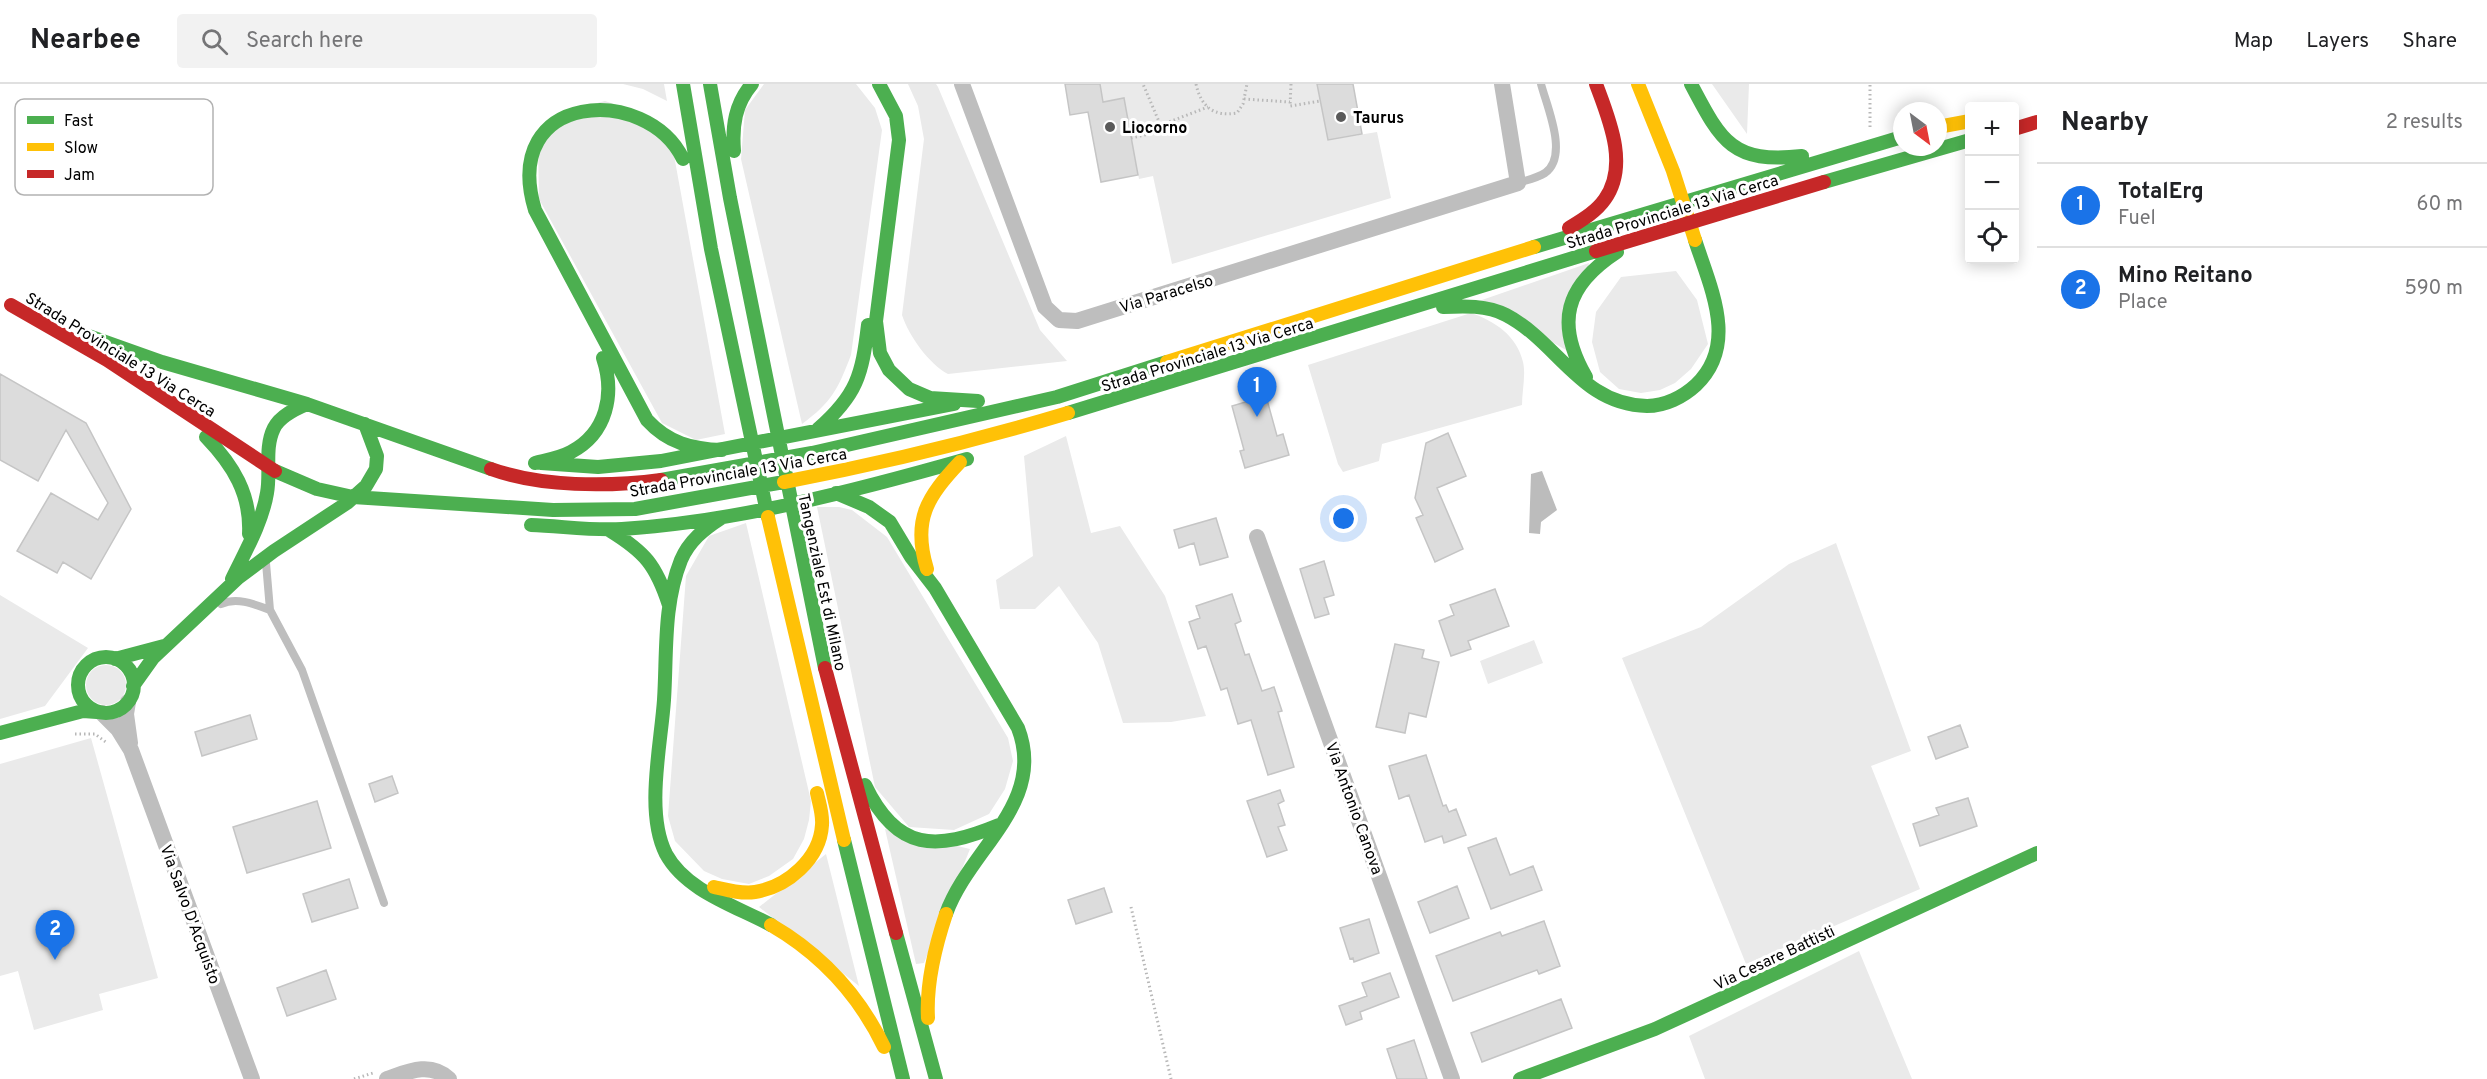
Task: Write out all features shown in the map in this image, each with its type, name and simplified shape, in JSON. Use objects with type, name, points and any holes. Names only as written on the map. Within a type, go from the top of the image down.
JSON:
[{"type":"main road","points":[[683,84],[695,164],[769,521],[812,709],[903,1079]]},
{"type":"main road","name":"Tangenziale Est di Milano","points":[[710,84],[730,198],[828,684],[938,1079]]},
{"type":"main road","points":[[730,198],[737,171],[732,139],[734,118],[741,98],[752,84]]},
{"type":"main road","points":[[818,429],[846,403],[856,383],[865,352],[890,140],[883,109],[867,84]]},
{"type":"main road","points":[[879,84],[896,116],[899,140],[876,321],[880,354],[889,370],[909,389],[930,398],[978,401]]},
{"type":"main road","points":[[1509,255],[1585,219],[1598,210],[1607,197],[1614,180],[1616,151],[1611,125],[1596,84]]},
{"type":"main road","points":[[1406,309],[1471,306],[1505,314],[1597,392],[1619,403],[1648,406],[1673,400],[1697,385],[1714,360],[1720,326],[1713,296],[1678,187],[1638,84]]},
{"type":"main road","points":[[1691,84],[1722,136],[1734,148],[1749,155],[1767,159],[1785,158],[1893,137]]},
{"type":"main road","points":[[570,100],[550,116],[530,152],[528,188],[535,210],[647,420],[655,429],[681,445],[695,449],[722,450]]},
{"type":"main road","points":[[2019,114],[2037,112]]},
{"type":"main road","points":[[661,115],[670,125],[679,143],[696,233],[714,259]]},
{"type":"main road","points":[[1947,125],[1965,122]]},
{"type":"main road","points":[[2019,127],[2037,122]]},
{"type":"main road","points":[[535,123],[527,135],[519,159],[518,181],[522,201],[604,360],[610,388],[606,412],[590,439],[571,453],[528,462],[589,467],[661,461],[926,408],[1053,388],[1161,364]]},
{"type":"main road","name":"Strada Provinciale 13 Via Cerca","points":[[6,302],[94,339],[307,404],[489,470],[512,476],[572,484],[639,483],[725,470],[812,453],[1057,397],[1509,255],[1893,139]]},
{"type":"main road","name":"Strada Provinciale 13 Via Cerca","points":[[6,302],[154,391],[270,468],[317,489],[353,498],[621,510],[664,505],[895,459],[1011,430],[1872,167],[1965,141]]},
{"type":"main road","points":[[1597,392],[1571,351],[1566,322],[1570,307],[1583,281],[1598,264],[1617,251],[1653,234]]},
{"type":"main road","points":[[94,339],[141,345],[262,376]]},
{"type":"main road","points":[[154,391],[208,438],[233,469],[244,491],[250,512],[247,547]]},
{"type":"main road","points":[[1012,443],[1123,397]]},
{"type":"main road","points":[[229,585],[261,515],[270,468],[271,439],[275,425],[288,414],[307,404]]},
{"type":"main road","points":[[0,733],[83,711],[114,712],[131,694],[141,672],[164,646],[207,610],[229,585],[266,556],[353,498],[368,483],[375,470],[377,451],[365,424]]},
{"type":"main road","points":[[460,504],[511,522],[609,530],[663,526],[721,519],[836,493],[960,462],[981,454]]},
{"type":"main road","points":[[934,588],[921,553],[920,523],[933,492],[960,462]]},
{"type":"main road","points":[[836,493],[869,507],[886,518],[934,588],[1018,728],[1026,750],[1027,765],[1023,786],[1011,809],[960,886],[949,906],[939,934],[927,998],[928,1029],[938,1079]]},
{"type":"main road","points":[[721,519],[700,532],[684,552],[677,572],[670,607],[657,799],[661,840],[671,861],[694,882],[725,902],[789,935],[825,963],[852,992],[875,1026],[897,1079]]},
{"type":"main road","points":[[609,530],[643,551],[651,560],[658,571],[670,607]]},
{"type":"main road","points":[[115,659],[164,646]]},
{"type":"main road","points":[[23,726],[54,709],[64,699],[80,674],[93,661],[106,657],[115,659],[129,669],[131,694]]},
{"type":"main road","points":[[80,674],[78,686],[81,698],[89,708],[100,712]]},
{"type":"main road","points":[[828,684],[850,739],[862,779],[878,810],[888,822],[912,837],[940,843],[963,840],[999,825]]},
{"type":"main road","points":[[694,882],[735,892],[754,892],[783,882],[799,870],[816,846],[822,824],[806,737],[812,709]]},
{"type":"main road","name":"Via Cesare Battisti","points":[[1520,1079],[1665,1024],[2037,853]]},
{"type":"street","name":"Via Paracelso","points":[[962,84],[1045,308],[1059,320],[1077,321],[1518,183]]},
{"type":"street","points":[[1502,84],[1518,183]]},
{"type":"street","name":"Via Antonio Canova","points":[[1257,537],[1452,1079]]},
{"type":"street","name":"Via Salvo D'Acquisto","points":[[131,694],[126,714],[131,750]]},
{"type":"street","name":"Via Salvo D'Acquisto","points":[[100,712],[118,729],[131,750],[252,1079]]},
{"type":"street","points":[[387,1079],[413,1070],[427,1069],[443,1074],[448,1079]]},
{"type":"lane","points":[[1518,183],[1542,174],[1551,168],[1556,158],[1556,139],[1541,84]]},
{"type":"lane","points":[[266,556],[270,610],[302,670],[384,903]]},
{"type":"lane","points":[[207,610],[227,601],[237,601],[270,610]]},
{"type":"path","points":[[1131,138],[1163,131],[1143,84]]},
{"type":"path","points":[[1196,84],[1198,94],[1208,107],[1216,114],[1224,116],[1237,113],[1244,99],[1246,84]]},
{"type":"path","points":[[1291,84],[1290,106],[1320,102]]},
{"type":"path","points":[[1870,84],[1870,141]]},
{"type":"path","points":[[1244,99],[1290,102]]},
{"type":"path","points":[[1161,125],[1208,107]]},
{"type":"path","points":[[67,736],[77,733],[95,734],[112,748]]},
{"type":"path","points":[[1131,907],[1171,1079]]},
{"type":"shaded area","points":[[623,84],[664,84],[667,101],[643,89]]},
{"type":"shaded area","points":[[764,84],[856,84],[875,108],[882,130],[851,355],[833,394],[802,424],[741,159],[745,110]]},
{"type":"shaded area","points":[[908,84],[936,84],[938,87],[1040,330],[1067,361],[948,374],[934,364],[920,349],[909,332],[902,315],[924,139],[918,106]]},
{"type":"shaded area","points":[[1100,84],[1317,84],[1328,140],[1377,132],[1391,198],[1172,264],[1153,176],[1139,179],[1124,99],[1103,102]]},
{"type":"shaded area","points":[[1712,84],[1749,84],[1747,134]]},
{"type":"shaded area","points":[[605,101],[644,114],[673,150],[725,434],[696,440],[662,423],[539,199],[538,147],[570,110]]},
{"type":"shaded area","points":[[1589,263],[1566,350],[1479,301]]},
{"type":"shaded area","points":[[1676,271],[1697,300],[1708,344],[1691,369],[1675,383],[1660,390],[1641,393],[1619,389],[1600,372],[1592,342],[1596,312],[1621,277]]},
{"type":"shaded area","points":[[1471,313],[1496,325],[1516,344],[1524,367],[1522,405],[1382,444],[1379,461],[1343,472],[1338,464],[1308,365]]},
{"type":"shaded area","points":[[1066,436],[1091,533],[1120,526],[1165,596],[1206,716],[1171,722],[1123,723],[1098,643],[1059,586],[1035,609],[1000,609],[996,580],[1033,556],[1024,456]]},
{"type":"shaded area","points":[[1542,471],[1557,510],[1541,522],[1540,534],[1529,533],[1531,474]]},
{"type":"shaded area","points":[[817,507],[839,507],[852,510],[887,537],[1008,738],[1013,761],[1005,789],[989,814],[954,830],[909,827],[875,787]]},
{"type":"shaded area","points":[[746,523],[811,801],[804,839],[793,859],[769,876],[749,884],[722,879],[704,871],[675,841],[668,816],[686,576],[709,536]]},
{"type":"shaded area","points":[[1836,543],[1911,751],[1871,766],[1920,889],[1746,964],[1622,658],[1701,627],[1789,564]]},
{"type":"shaded area","points":[[0,595],[88,648],[45,706],[0,719]]},
{"type":"shaded area","points":[[1534,640],[1543,663],[1488,684],[1480,661]]},
{"type":"shaded area","points":[[106,665],[114,666],[120,671],[125,677],[125,693],[120,699],[114,704],[106,705],[98,704],[92,699],[87,693],[86,685],[87,677],[92,671],[98,666]]},
{"type":"shaded area","points":[[91,738],[158,978],[99,994],[103,1010],[34,1030],[18,971],[0,976],[0,764]]},
{"type":"shaded area","points":[[885,829],[970,849],[924,963],[916,964]]},
{"type":"shaded area","points":[[826,854],[859,986],[759,907]]},
{"type":"shaded area","points":[[1859,951],[1912,1079],[1705,1079],[1689,1036]]},
{"type":"building","name":"Liocorno","points":[[1065,84],[1100,84],[1103,102],[1124,98],[1138,175],[1101,182],[1088,112],[1070,115]]},
{"type":"building","name":"Taurus","points":[[1317,84],[1353,84],[1362,134],[1328,140]]},
{"type":"building","points":[[0,374],[86,423],[131,509],[91,579],[63,562],[57,573],[17,551],[51,493],[98,520],[108,503],[66,430],[38,481],[0,460]]},
{"type":"building","points":[[1266,396],[1277,436],[1283,434],[1289,455],[1245,468],[1240,451],[1244,450],[1232,406]]},
{"type":"building","points":[[1448,433],[1466,476],[1437,488],[1463,549],[1435,562],[1416,518],[1423,515],[1415,498],[1426,443]]},
{"type":"building","points":[[1216,518],[1228,557],[1200,565],[1194,543],[1179,548],[1174,530]]},
{"type":"building","points":[[1324,561],[1334,595],[1324,598],[1329,614],[1315,618],[1300,569]]},
{"type":"building","points":[[1495,589],[1509,626],[1468,641],[1471,649],[1451,656],[1439,621],[1454,615],[1450,605]]},
{"type":"building","points":[[1232,594],[1241,621],[1235,624],[1245,655],[1249,654],[1262,691],[1274,687],[1282,711],[1278,712],[1294,767],[1268,775],[1251,720],[1238,724],[1227,688],[1221,690],[1206,646],[1198,649],[1189,622],[1200,618],[1196,606]]},
{"type":"building","points":[[1395,644],[1424,650],[1422,658],[1439,662],[1426,717],[1409,713],[1405,733],[1376,727]]},
{"type":"building","points":[[250,715],[257,739],[202,756],[195,732]]},
{"type":"building","points":[[1960,725],[1968,747],[1936,759],[1928,737]]},
{"type":"building","points":[[1426,755],[1443,806],[1446,805],[1449,812],[1456,809],[1466,835],[1444,843],[1442,836],[1425,842],[1409,795],[1399,799],[1389,766]]},
{"type":"building","points":[[392,776],[398,793],[375,802],[369,784]]},
{"type":"building","points":[[1280,790],[1284,801],[1278,804],[1285,825],[1278,827],[1287,850],[1267,857],[1247,801]]},
{"type":"building","points":[[1968,798],[1977,826],[1920,846],[1913,824],[1939,815],[1936,808]]},
{"type":"building","points":[[317,801],[331,848],[247,873],[233,827]]},
{"type":"building","points":[[1496,838],[1510,875],[1533,866],[1542,890],[1491,909],[1468,848]]},
{"type":"building","points":[[349,879],[358,908],[312,922],[303,894]]},
{"type":"building","points":[[1457,886],[1469,918],[1430,933],[1418,902]]},
{"type":"building","points":[[1104,888],[1112,912],[1076,924],[1068,900]]},
{"type":"building","points":[[1369,919],[1379,953],[1354,962],[1353,958],[1350,959],[1340,928]]},
{"type":"building","points":[[1544,921],[1560,966],[1539,974],[1537,970],[1453,1001],[1436,956],[1500,932],[1502,936]]},
{"type":"building","points":[[326,970],[336,999],[287,1016],[277,988]]},
{"type":"building","points":[[1390,973],[1399,997],[1360,1012],[1362,1019],[1346,1025],[1339,1006],[1367,996],[1362,983]]},
{"type":"building","points":[[1561,999],[1572,1028],[1482,1062],[1471,1033]]},
{"type":"building","points":[[1414,1040],[1427,1079],[1397,1079],[1387,1049]]},
{"type":"traffic: fast","points":[[683,84],[711,249],[768,517]]},
{"type":"traffic: fast","points":[[710,84],[730,198],[825,668]]},
{"type":"traffic: fast","points":[[734,151],[738,107],[752,84]]},
{"type":"traffic: fast","points":[[879,84],[896,116],[899,140],[876,321],[880,353],[889,370],[909,389],[930,398],[978,401]]},
{"type":"traffic: fast","points":[[1691,84],[1721,134],[1744,152],[1778,158],[1802,156]]},
{"type":"traffic: fast","points":[[683,159],[665,135],[640,119],[611,111],[582,112],[557,122],[538,141],[530,171],[535,210],[647,420],[663,434],[681,443],[722,450]]},
{"type":"traffic: fast","points":[[1534,247],[1893,140]]},
{"type":"traffic: fast","points":[[1824,182],[1965,141]]},
{"type":"traffic: fast","points":[[1443,307],[1467,306],[1499,312],[1541,340],[1587,384],[1604,395],[1624,403],[1647,406],[1667,403],[1696,385],[1709,369],[1716,352],[1719,333],[1717,315],[1708,277],[1695,240]]},
{"type":"traffic: fast","points":[[1068,413],[1596,251]]},
{"type":"traffic: fast","points":[[1586,377],[1576,358],[1570,339],[1568,323],[1570,307],[1576,292],[1586,278],[1617,252]]},
{"type":"traffic: fast","points":[[818,429],[841,405],[855,383],[863,358],[868,325]]},
{"type":"traffic: fast","points":[[86,335],[162,362],[307,404],[491,469]]},
{"type":"traffic: fast","points":[[535,463],[571,452],[593,434],[600,423],[608,399],[607,372],[603,358]]},
{"type":"traffic: fast","points":[[661,480],[812,453],[1057,397],[1167,362]]},
{"type":"traffic: fast","points":[[232,579],[265,504],[268,485],[268,452],[274,428],[284,416],[307,404]]},
{"type":"traffic: fast","points":[[541,463],[598,467],[661,461],[954,404]]},
{"type":"traffic: fast","points":[[133,686],[153,658],[238,578],[274,551],[347,503],[366,486],[376,469],[377,456],[365,424]]},
{"type":"traffic: fast","points":[[206,437],[224,458],[238,481],[247,506],[249,534]]},
{"type":"traffic: fast","points":[[531,525],[611,529],[709,519],[840,493],[967,459]]},
{"type":"traffic: fast","points":[[275,471],[317,489],[353,497],[553,510],[635,509],[784,482]]},
{"type":"traffic: fast","points":[[836,493],[869,507],[890,522],[911,557],[935,588],[1018,728],[1024,755],[1022,780],[1014,803],[1002,825],[957,890],[946,914]]},
{"type":"traffic: fast","points":[[721,518],[703,531],[688,547],[681,560],[671,594],[656,779],[656,819],[666,854],[686,878],[713,896],[771,925]]},
{"type":"traffic: fast","points":[[609,530],[632,545],[648,561],[654,569],[669,605]]},
{"type":"traffic: fast","points":[[115,659],[164,646]]},
{"type":"traffic: fast","points":[[106,657],[117,659],[126,665],[132,674],[134,685],[132,696],[126,705],[117,711],[106,713],[95,711],[86,705],[80,696],[78,685],[80,674],[86,665],[95,659],[106,657]]},
{"type":"traffic: fast","points":[[0,733],[83,711],[97,712]]},
{"type":"traffic: fast","points":[[865,785],[877,807],[891,823],[905,834],[920,840],[956,839],[999,825]]},
{"type":"traffic: fast","points":[[844,840],[903,1079]]},
{"type":"traffic: fast","points":[[1520,1079],[1655,1029],[2037,853]]},
{"type":"traffic: fast","points":[[896,933],[936,1079]]},
{"type":"traffic: slow","points":[[1638,84],[1673,171],[1695,240]]},
{"type":"traffic: slow","points":[[1947,125],[1965,122]]},
{"type":"traffic: slow","points":[[1167,362],[1534,247]]},
{"type":"traffic: slow","points":[[784,482],[927,451],[1068,413]]},
{"type":"traffic: slow","points":[[927,569],[921,537],[926,510],[931,498],[960,462]]},
{"type":"traffic: slow","points":[[768,517],[844,840]]},
{"type":"traffic: slow","points":[[714,887],[739,892],[755,892],[779,884],[800,869],[815,849],[820,837],[822,817],[817,793]]},
{"type":"traffic: slow","points":[[928,1018],[928,992],[932,965],[946,914]]},
{"type":"traffic: slow","points":[[771,925],[806,949],[837,977],[863,1010],[884,1047]]},
{"type":"traffic: jam","points":[[1569,228],[1601,204],[1612,186],[1616,172],[1611,127],[1596,84]]},
{"type":"traffic: jam","points":[[2019,127],[2037,122]]},
{"type":"traffic: jam","points":[[1596,251],[1824,182]]},
{"type":"traffic: jam","points":[[11,305],[107,360],[275,471]]},
{"type":"traffic: jam","points":[[491,469],[531,479],[575,484],[619,484],[661,480]]},
{"type":"traffic: jam","points":[[825,668],[896,933]]},
{"type":"place","name":"Taurus","points":[[1341,117]]},
{"type":"place","name":"Liocorno","points":[[1110,127]]},
{"type":"place","name":"TotalErg","points":[[1257,417]]},
{"type":"place","name":"Mino Reitano","points":[[55,960]]}]
